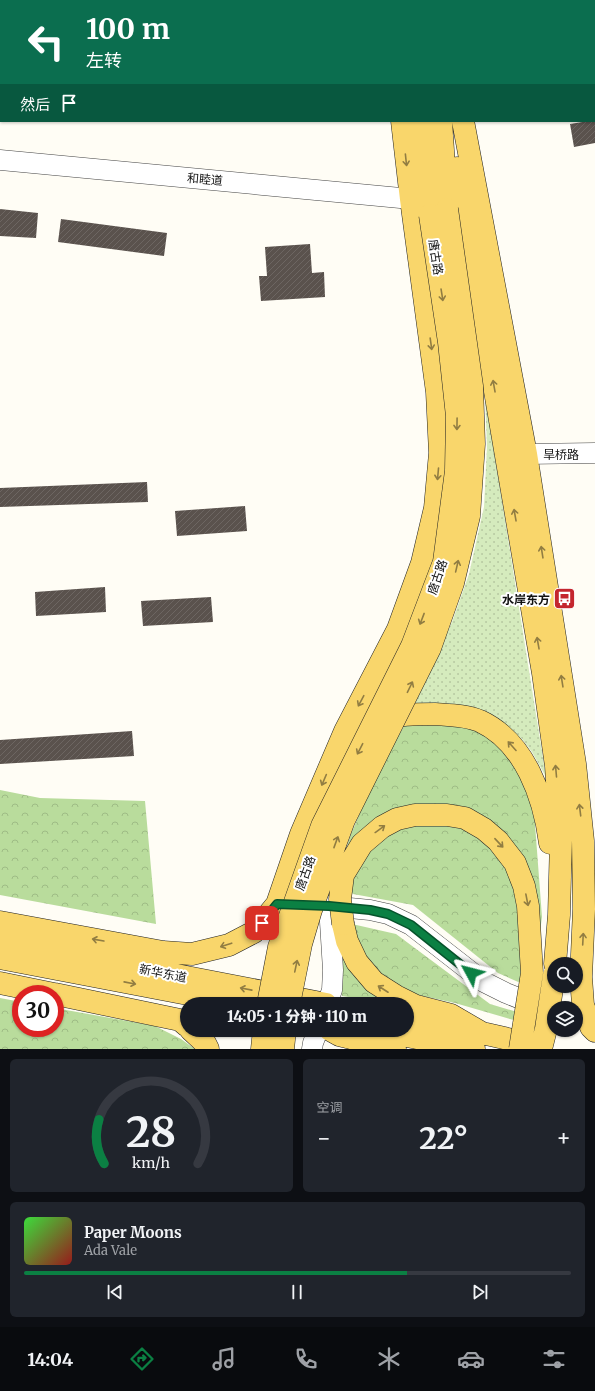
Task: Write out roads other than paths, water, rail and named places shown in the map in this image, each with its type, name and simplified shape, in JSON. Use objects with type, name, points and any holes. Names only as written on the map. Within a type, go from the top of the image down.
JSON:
[{"type":"main road","points":[[0,922],[163,952],[192,954],[229,945],[254,932],[277,904],[302,834],[345,731],[398,629],[422,563],[435,508],[440,453],[437,392],[402,122]]},
{"type":"main road","name":"唐古路","points":[[422,122],[446,209],[543,673],[556,766],[561,840],[560,916],[556,957]]},
{"type":"main road","points":[[290,997],[301,944],[314,902],[344,820],[430,648],[454,583],[469,516],[474,444],[472,386],[446,209],[441,122]]},
{"type":"main road","name":"唐古路","points":[[269,997],[279,947],[322,826],[412,646],[444,562],[456,472],[457,416],[449,342],[446,209],[449,122]]},
{"type":"main road","points":[[463,122],[526,454],[575,764],[584,841],[584,909],[581,977],[583,1005],[587,1026]]},
{"type":"main road","points":[[345,731],[386,718],[425,714],[455,715],[479,721],[496,732],[513,746],[527,768],[540,796],[549,835],[560,916]]},
{"type":"main road","points":[[478,1041],[451,1015],[416,1006],[396,996],[374,982],[357,962],[347,941],[340,900],[343,875],[362,844],[382,826],[396,820],[415,815],[447,815],[464,818],[484,829],[498,841],[515,863],[524,886],[528,906],[532,973],[520,1049]]},
{"type":"main road","name":"新华东道","points":[[0,941],[66,963],[210,997]]},
{"type":"main road","name":"新华东道","points":[[0,958],[66,963],[282,997]]},
{"type":"main road","points":[[0,983],[12,985]]},
{"type":"main road","points":[[541,1049],[547,1023],[551,993]]},
{"type":"main road","points":[[64,996],[180,1020]]},
{"type":"main road","points":[[414,1021],[478,1041]]},
{"type":"main road","points":[[414,1034],[552,1049]]},
{"type":"main road","points":[[199,1037],[205,1043],[208,1049]]},
{"type":"main road","points":[[262,1049],[263,1037]]},
{"type":"main road","points":[[283,1049],[284,1037]]},
{"type":"main road","points":[[347,1037],[395,1049]]},
{"type":"street","name":"和睦道","points":[[0,160],[411,199]]},
{"type":"street","name":"旱桥路","points":[[526,454],[595,453]]},
{"type":"street","points":[[277,904],[329,906],[370,910],[388,914],[411,925],[484,982],[506,993],[547,1009]]},
{"type":"street","points":[[329,906],[333,970],[332,990],[329,997]]},
{"type":"street","points":[[312,1049],[315,1037]]},
{"type":"place","name":"水岸东方","points":[[565,599]]}]
